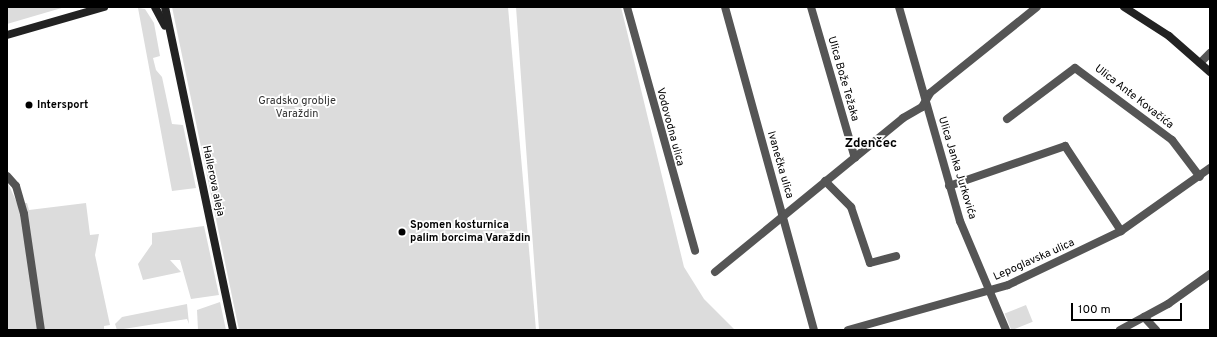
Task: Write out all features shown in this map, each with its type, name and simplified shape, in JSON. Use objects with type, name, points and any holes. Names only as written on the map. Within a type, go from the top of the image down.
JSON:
[{"type":"main road","points":[[7,35],[104,7]]},
{"type":"main road","name":"Hallerova aleja","points":[[155,7],[170,36]]},
{"type":"main road","name":"Hallerova aleja","points":[[166,7],[170,36],[233,330]]},
{"type":"main road","points":[[1124,7],[1169,36],[1210,72]]},
{"type":"street","name":"Vodovodna ulica","points":[[627,7],[695,252]]},
{"type":"street","name":"Ivanečka ulica","points":[[725,7],[814,330]]},
{"type":"street","name":"Ulica Bože Težaka","points":[[810,7],[855,158]]},
{"type":"street","name":"Ulica Janka Jurkovića","points":[[899,7],[949,186],[1006,330]]},
{"type":"street","points":[[715,272],[783,218],[825,181],[903,118],[922,107],[925,100],[1037,7]]},
{"type":"street","points":[[1200,63],[1210,53]]},
{"type":"street","name":"Ulica Ante Kovačića","points":[[1008,118],[1075,68],[1172,140],[1200,177]]},
{"type":"street","points":[[949,186],[1065,146],[1121,231]]},
{"type":"street","name":"Lepoglavska ulica","points":[[848,330],[990,291],[1121,231],[1200,177],[1210,168]]},
{"type":"street","points":[[7,176],[16,186],[24,214],[41,330]]},
{"type":"street","points":[[825,181],[851,207],[870,263],[896,256]]},
{"type":"street","points":[[1120,330],[1144,318],[1210,274]]},
{"type":"street","points":[[1144,318],[1156,330]]},
{"type":"green space","points":[[7,7],[65,7],[7,24]]},
{"type":"green space","name":"Gradsko groblje Varaždin","points":[[172,7],[508,7],[536,330],[239,330]]},
{"type":"green space","points":[[516,7],[621,7],[684,267],[704,299],[735,330],[539,330]]},
{"type":"green space","points":[[138,8],[145,9],[154,23],[160,56],[153,58],[156,70],[162,77],[172,124],[183,125],[196,188],[172,191]]},
{"type":"green space","points":[[7,181],[17,203],[27,203],[29,210],[86,203],[90,235],[99,234],[95,255],[110,325],[104,326],[104,330],[7,330]]},
{"type":"green space","points":[[204,226],[219,295],[191,299],[180,260],[170,260],[181,272],[143,280],[138,264],[152,244],[152,233]]},
{"type":"green space","points":[[220,302],[226,330],[198,330],[197,310]]},
{"type":"green space","points":[[187,304],[189,324],[187,319],[117,330],[115,324],[122,317]]},
{"type":"green space","points":[[1026,305],[1033,322],[1011,330],[1005,314]]},
{"type":"place","name":"Intersport","points":[[29,105]]},
{"type":"place","name":"Spomen kosturnica palim borcima Varaždin","points":[[402,232]]},
{"type":"district","name":"Zdenčec","points":[[871,144]]}]
